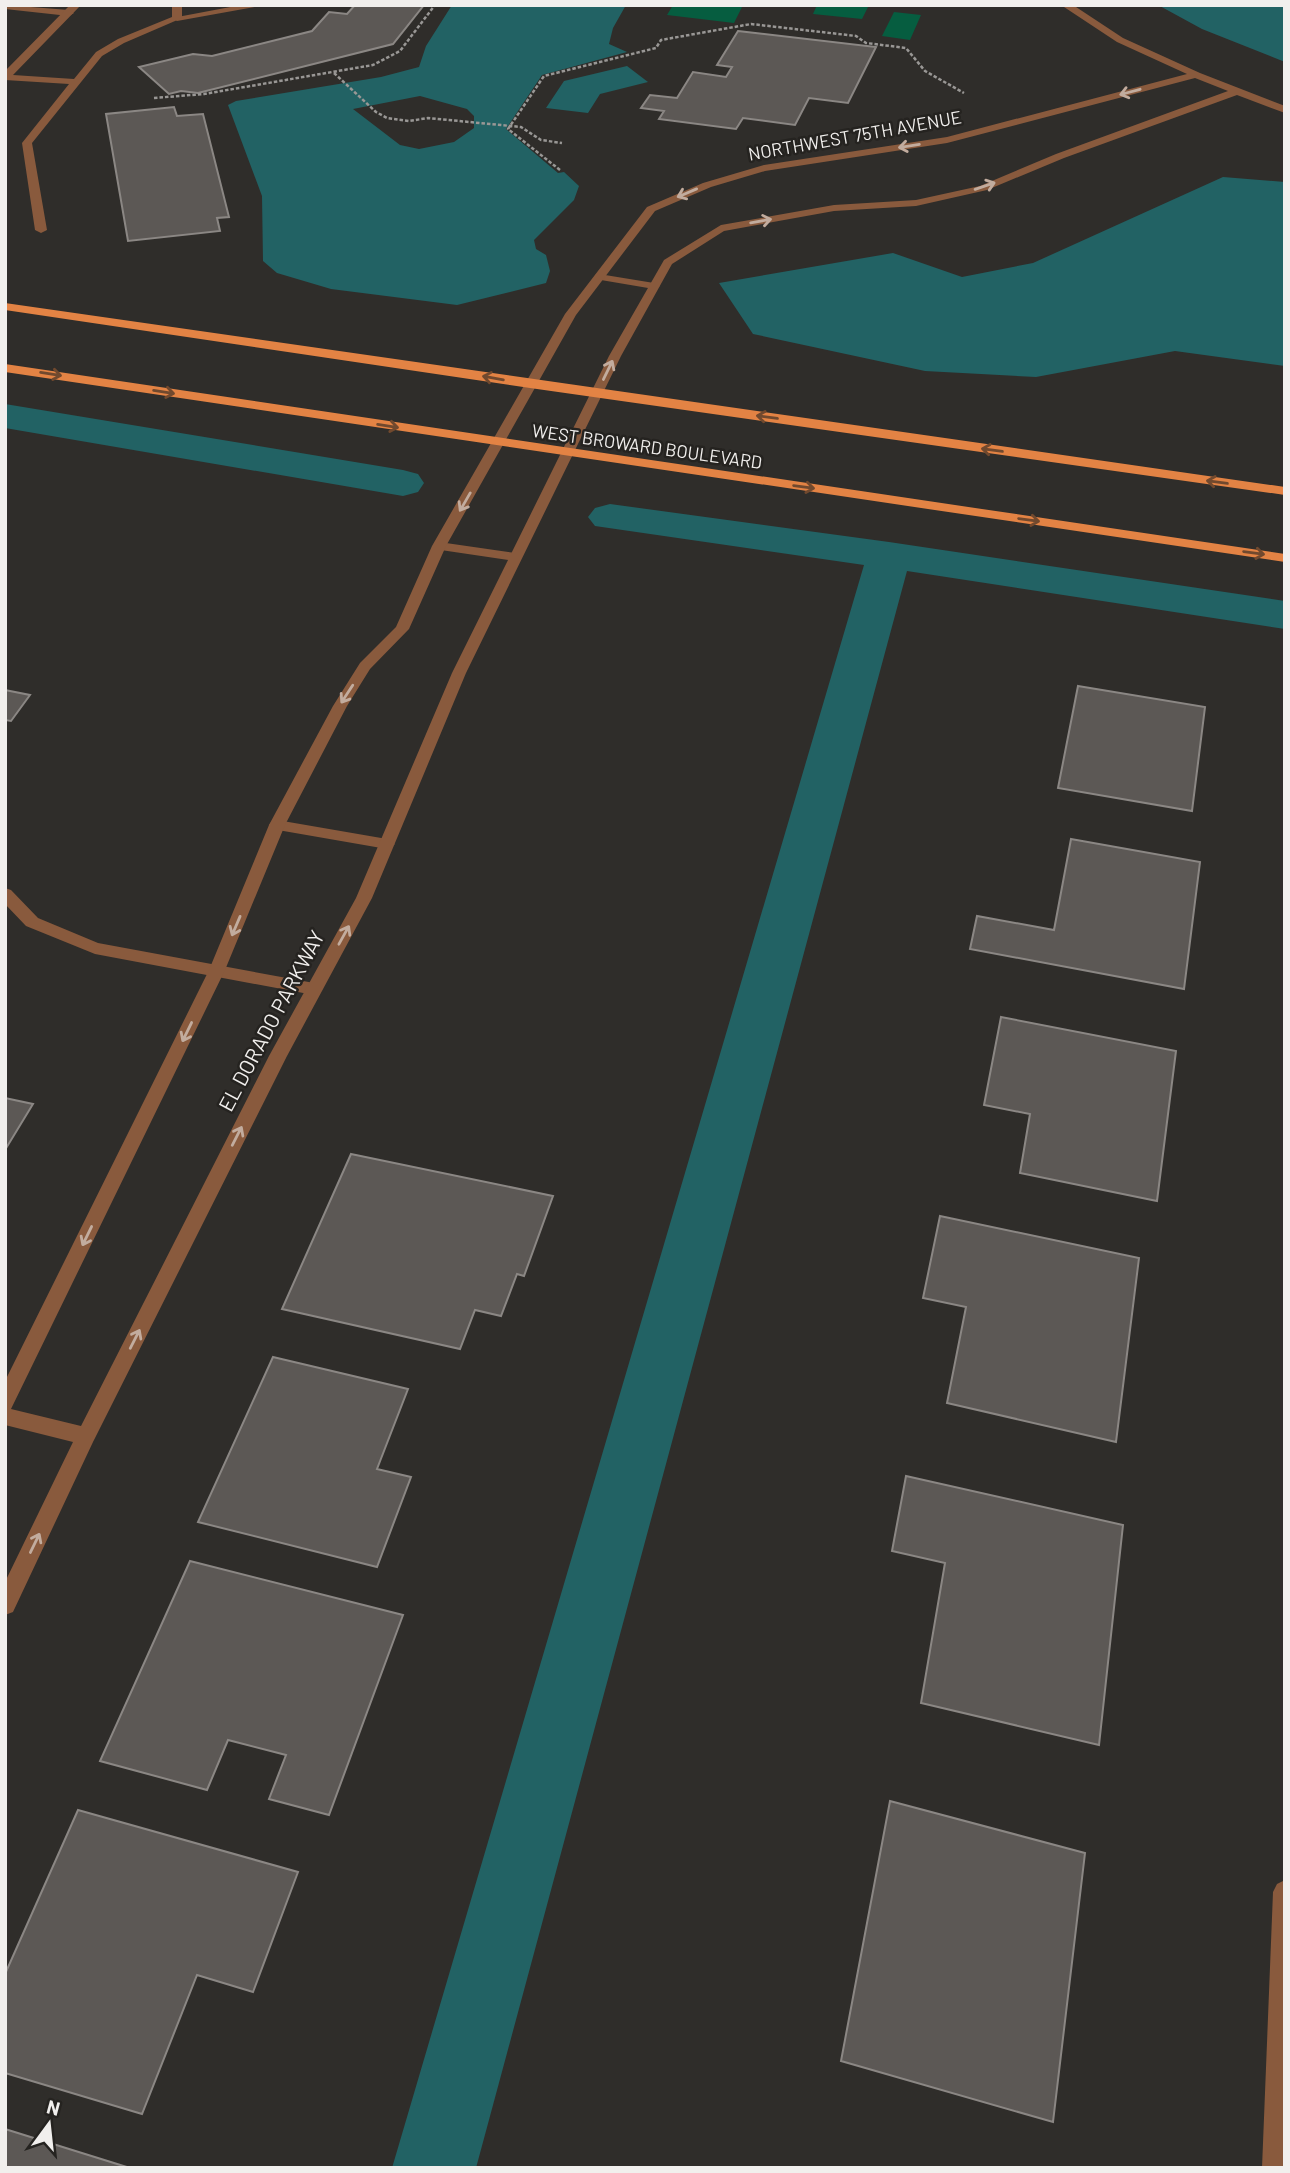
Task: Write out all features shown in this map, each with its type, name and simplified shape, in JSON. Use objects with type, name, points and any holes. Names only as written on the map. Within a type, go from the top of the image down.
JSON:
[{"type":"main road","points":[[5,306],[1285,491]]},
{"type":"main road","name":"WEST BROWARD BOULEVARD","points":[[5,368],[1285,558]]},
{"type":"street","points":[[177,5],[177,19]]},
{"type":"street","points":[[41,230],[27,143],[99,54],[121,41],[177,19],[261,5]]},
{"type":"street","points":[[1066,5],[1120,40],[1196,75],[1285,110]]},
{"type":"street","points":[[5,6],[73,9]]},
{"type":"street","points":[[5,77],[73,9]]},
{"type":"street","name":"NORTHWEST 75TH AVENUE","points":[[498,443],[571,314],[651,209],[707,185],[764,167],[947,140],[1196,75]]},
{"type":"street","points":[[5,77],[77,82]]},
{"type":"street","points":[[566,453],[668,262],[721,228],[834,208],[916,204],[983,188],[1060,156],[1237,91]]},
{"type":"street","points":[[603,272],[657,281]]},
{"type":"street","points":[[5,1402],[217,970],[277,825],[340,706],[359,676],[402,629],[439,546],[498,443]]},
{"type":"street","name":"EL DORADO PARKWAY","points":[[5,1605],[86,1436],[314,989],[364,898],[459,673],[566,453]]},
{"type":"street","points":[[439,546],[515,557]]},
{"type":"street","points":[[277,825],[387,844]]},
{"type":"street","points":[[5,894],[32,922],[95,948],[314,989]]},
{"type":"street","points":[[5,1416],[86,1436]]},
{"type":"street","points":[[1275,2168],[1285,1892]]},
{"type":"path","points":[[154,98],[197,97],[382,62],[396,55],[435,5]]},
{"type":"path","points":[[790,29],[793,23]]},
{"type":"path","points":[[560,170],[508,129],[544,76],[656,48],[661,40],[683,35],[751,24],[856,36],[866,43],[906,48],[925,71],[964,93]]},
{"type":"path","points":[[334,73],[376,112],[387,118],[404,121],[428,118],[520,127],[541,140],[562,143]]},
{"type":"path","points":[[520,127],[527,124]]},
{"type":"green space","points":[[673,5],[743,5],[734,23],[667,15]]},
{"type":"green space","points":[[817,5],[869,5],[862,19],[813,14]]},
{"type":"green space","points":[[894,12],[921,15],[910,40],[882,36]]},
{"type":"water","points":[[452,5],[626,5],[613,28],[609,44],[627,52],[542,75],[506,129],[558,173],[564,172],[579,186],[574,200],[534,240],[536,249],[546,255],[550,271],[546,283],[457,305],[331,289],[277,273],[263,261],[262,196],[228,105],[236,101],[381,77],[419,67],[426,46]],"holes":[[[420,96],[467,109],[474,116],[474,128],[454,142],[419,149],[400,145],[353,109]]]},
{"type":"water","points":[[1158,5],[1285,5],[1285,62],[1202,29]]},
{"type":"water","points":[[627,66],[648,82],[600,94],[588,113],[546,108],[564,81]]},
{"type":"water","points":[[1223,177],[1285,182],[1285,366],[1175,351],[1036,377],[925,371],[753,334],[719,283],[893,253],[962,277],[1033,263]]},
{"type":"building","points":[[355,5],[424,5],[393,44],[198,93],[181,91],[169,94],[139,67],[193,54],[212,56],[312,31],[329,12],[347,14]]},
{"type":"building","points":[[738,31],[876,47],[848,103],[809,98],[795,125],[743,118],[736,129],[659,119],[664,111],[641,108],[650,95],[677,98],[693,72],[726,77],[732,67],[717,65]]},
{"type":"building","points":[[174,107],[177,116],[203,114],[229,217],[217,218],[220,231],[128,241],[106,114]]},
{"type":"building","points":[[1078,686],[1205,707],[1192,811],[1058,788]]},
{"type":"building","points":[[5,690],[30,695],[11,721],[5,720]]},
{"type":"building","points":[[1071,839],[1200,862],[1184,989],[970,949],[977,916],[1054,930]]},
{"type":"building","points":[[1001,1017],[1176,1051],[1157,1201],[1020,1173],[1030,1114],[984,1105]]},
{"type":"building","points":[[5,1098],[33,1104],[5,1150]]},
{"type":"building","points":[[351,1154],[553,1196],[524,1276],[517,1274],[501,1316],[475,1310],[460,1349],[282,1309]]},
{"type":"building","points":[[940,1216],[1139,1258],[1116,1442],[947,1403],[966,1307],[923,1298]]},
{"type":"building","points":[[273,1357],[408,1389],[377,1469],[411,1477],[377,1567],[198,1522]]},
{"type":"building","points":[[906,1476],[1123,1525],[1099,1745],[921,1703],[945,1563],[892,1551]]},
{"type":"building","points":[[190,1561],[403,1615],[329,1815],[269,1799],[286,1755],[228,1740],[207,1790],[100,1761]]},
{"type":"building","points":[[890,1801],[1085,1853],[1053,2122],[841,2061]]},
{"type":"building","points":[[78,1810],[298,1872],[253,1992],[197,1975],[142,2114],[5,2073],[5,1974]]},
{"type":"building","points":[[5,2129],[130,2168],[5,2168]]},
{"type":"waterway","points":[[5,416],[403,483]]},
{"type":"waterway","points":[[610,517],[889,555]]},
{"type":"waterway","points":[[434,2168],[889,555]]},
{"type":"waterway","points":[[889,555],[1285,615]]}]
